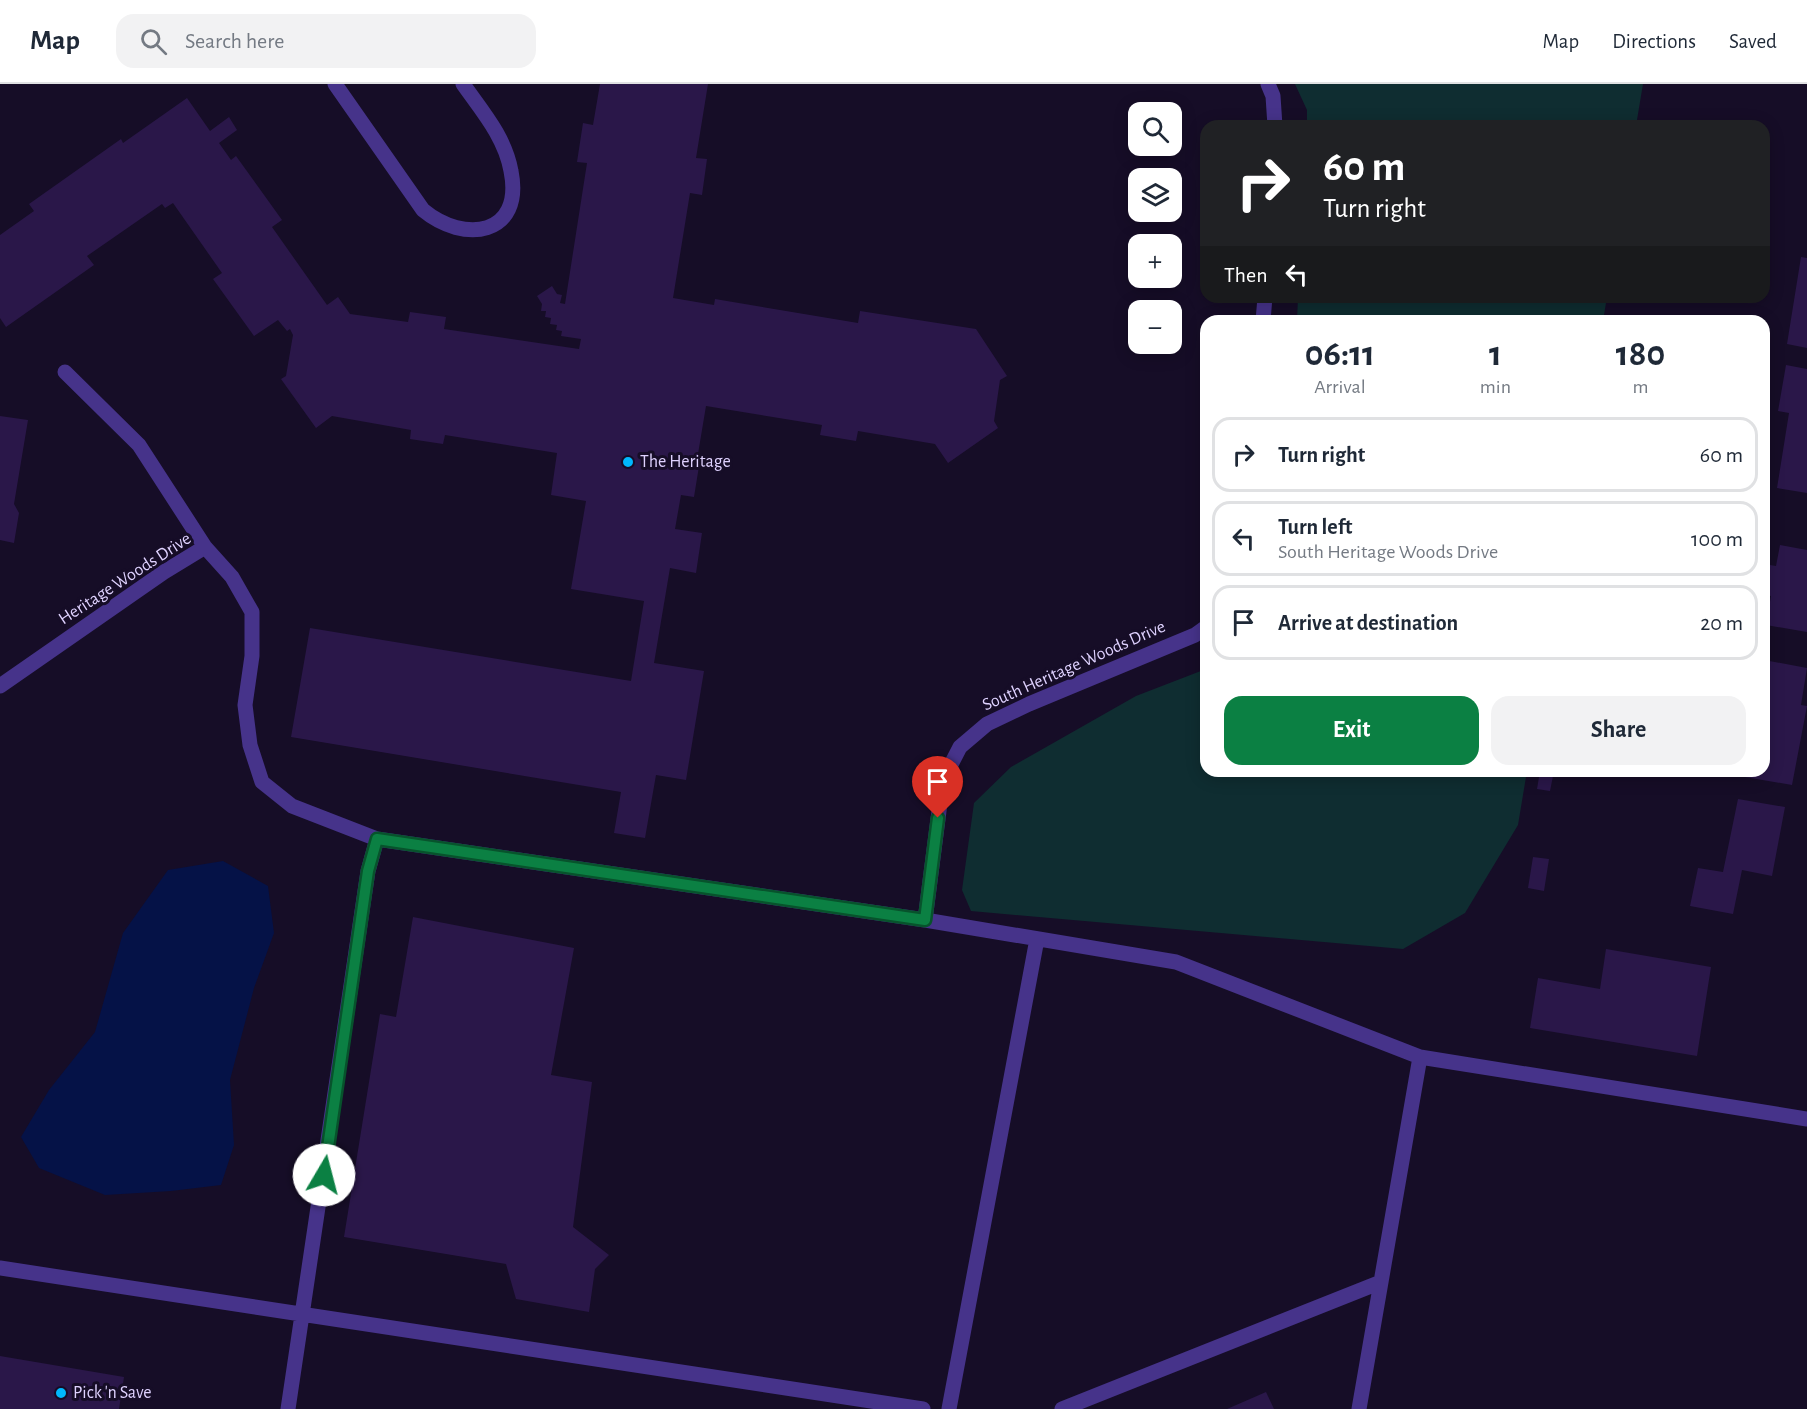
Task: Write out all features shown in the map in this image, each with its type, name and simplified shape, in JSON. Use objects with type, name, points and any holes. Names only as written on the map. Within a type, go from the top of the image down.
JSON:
[{"type":"lane","points":[[335,84],[423,210],[435,220],[451,228],[479,230],[493,226],[504,217],[511,206],[512,171],[505,148],[496,131],[463,84]]},
{"type":"lane","points":[[1268,84],[1273,96],[1275,120]]},
{"type":"lane","points":[[65,372],[139,445],[205,547]]},
{"type":"lane","name":"Heritage Woods Drive","points":[[0,686],[164,572],[205,547],[232,577],[252,612],[252,656],[245,705],[250,745],[262,782],[292,806],[377,839]]},
{"type":"lane","name":"South Heritage Woods Drive","points":[[925,920],[943,780],[960,747],[987,724],[997,719],[1200,631]]},
{"type":"lane","points":[[288,1409],[368,871],[377,839],[925,920],[1176,962],[1420,1057],[1807,1119]]},
{"type":"lane","points":[[950,1409],[1037,939]]},
{"type":"lane","points":[[1359,1409],[1420,1057]]},
{"type":"lane","points":[[0,1268],[923,1409]]},
{"type":"lane","points":[[1062,1409],[1381,1282]]},
{"type":"green space","points":[[1295,84],[1643,84],[1637,120],[1307,120],[1307,110]]},
{"type":"green space","points":[[1298,303],[1606,303],[1604,315],[1297,315]]},
{"type":"green space","points":[[1200,671],[1200,777],[1526,777],[1518,825],[1465,913],[1403,949],[971,911],[962,890],[974,803],[1011,767],[1136,696]]},
{"type":"shaded area","points":[[223,861],[268,886],[274,933],[254,988],[230,1080],[234,1145],[221,1185],[105,1195],[39,1168],[21,1137],[49,1090],[95,1032],[123,933],[168,870]]},
{"type":"building","name":"The Heritage","points":[[600,84],[708,84],[696,158],[707,159],[702,195],[690,193],[673,298],[714,305],[715,299],[858,323],[860,311],[976,329],[1007,376],[1000,380],[994,421],[998,428],[948,463],[935,444],[858,431],[856,441],[820,435],[822,425],[706,406],[697,460],[700,460],[694,497],[681,495],[675,529],[702,533],[696,573],[670,568],[654,663],[704,671],[686,780],[656,775],[645,838],[614,833],[621,792],[291,737],[310,628],[631,681],[644,601],[571,589],[586,501],[551,495],[557,453],[445,435],[443,444],[410,439],[411,430],[332,416],[316,428],[281,379],[286,376],[293,335],[290,329],[287,331],[278,320],[254,336],[213,279],[222,273],[173,203],[165,208],[162,204],[87,256],[94,265],[6,327],[0,318],[0,235],[34,211],[29,204],[121,139],[123,143],[187,98],[210,131],[229,117],[237,130],[219,143],[231,160],[236,156],[282,220],[272,227],[327,305],[338,297],[350,314],[408,322],[410,312],[446,317],[444,329],[579,349],[581,339],[561,336],[562,331],[556,330],[557,325],[550,324],[551,318],[545,317],[546,311],[541,311],[542,304],[537,296],[552,286],[557,294],[562,295],[560,303],[565,304],[587,163],[577,162],[583,123],[593,125]]},
{"type":"building","points":[[1801,257],[1807,258],[1807,348],[1787,344]]},
{"type":"building","points":[[1786,365],[1807,369],[1807,493],[1777,488],[1789,413],[1778,411]]},
{"type":"building","points":[[0,416],[28,420],[14,504],[19,513],[14,543],[0,540]]},
{"type":"building","points":[[1780,545],[1807,550],[1807,632],[1770,626],[1770,565],[1776,566]]},
{"type":"building","points":[[1770,661],[1807,668],[1801,705],[1807,706],[1792,785],[1745,777],[1770,777]]},
{"type":"building","points":[[1539,777],[1553,777],[1550,791],[1537,789]]},
{"type":"building","points":[[1738,799],[1785,807],[1772,876],[1742,870],[1733,914],[1690,906],[1698,868],[1723,872]]},
{"type":"building","points":[[1533,857],[1549,859],[1544,891],[1528,888]]},
{"type":"building","points":[[413,917],[574,948],[551,1075],[592,1082],[573,1227],[609,1255],[595,1269],[589,1312],[516,1299],[506,1264],[344,1237],[380,1014],[396,1017]]},
{"type":"building","points":[[1606,949],[1711,967],[1697,1056],[1530,1028],[1538,978],[1600,989]]},
{"type":"building","name":"Pick 'n Save","points":[[0,1356],[124,1377],[119,1409],[0,1409]]},
{"type":"building","points":[[1266,1392],[1274,1409],[1227,1409]]},
{"type":"place","name":"The Heritage","points":[[628,462]]},
{"type":"place","name":"Pick 'n Save","points":[[61,1393]]},
{"type":"route","points":[[324,1175],[368,871],[377,839],[925,920],[938,818]]}]
